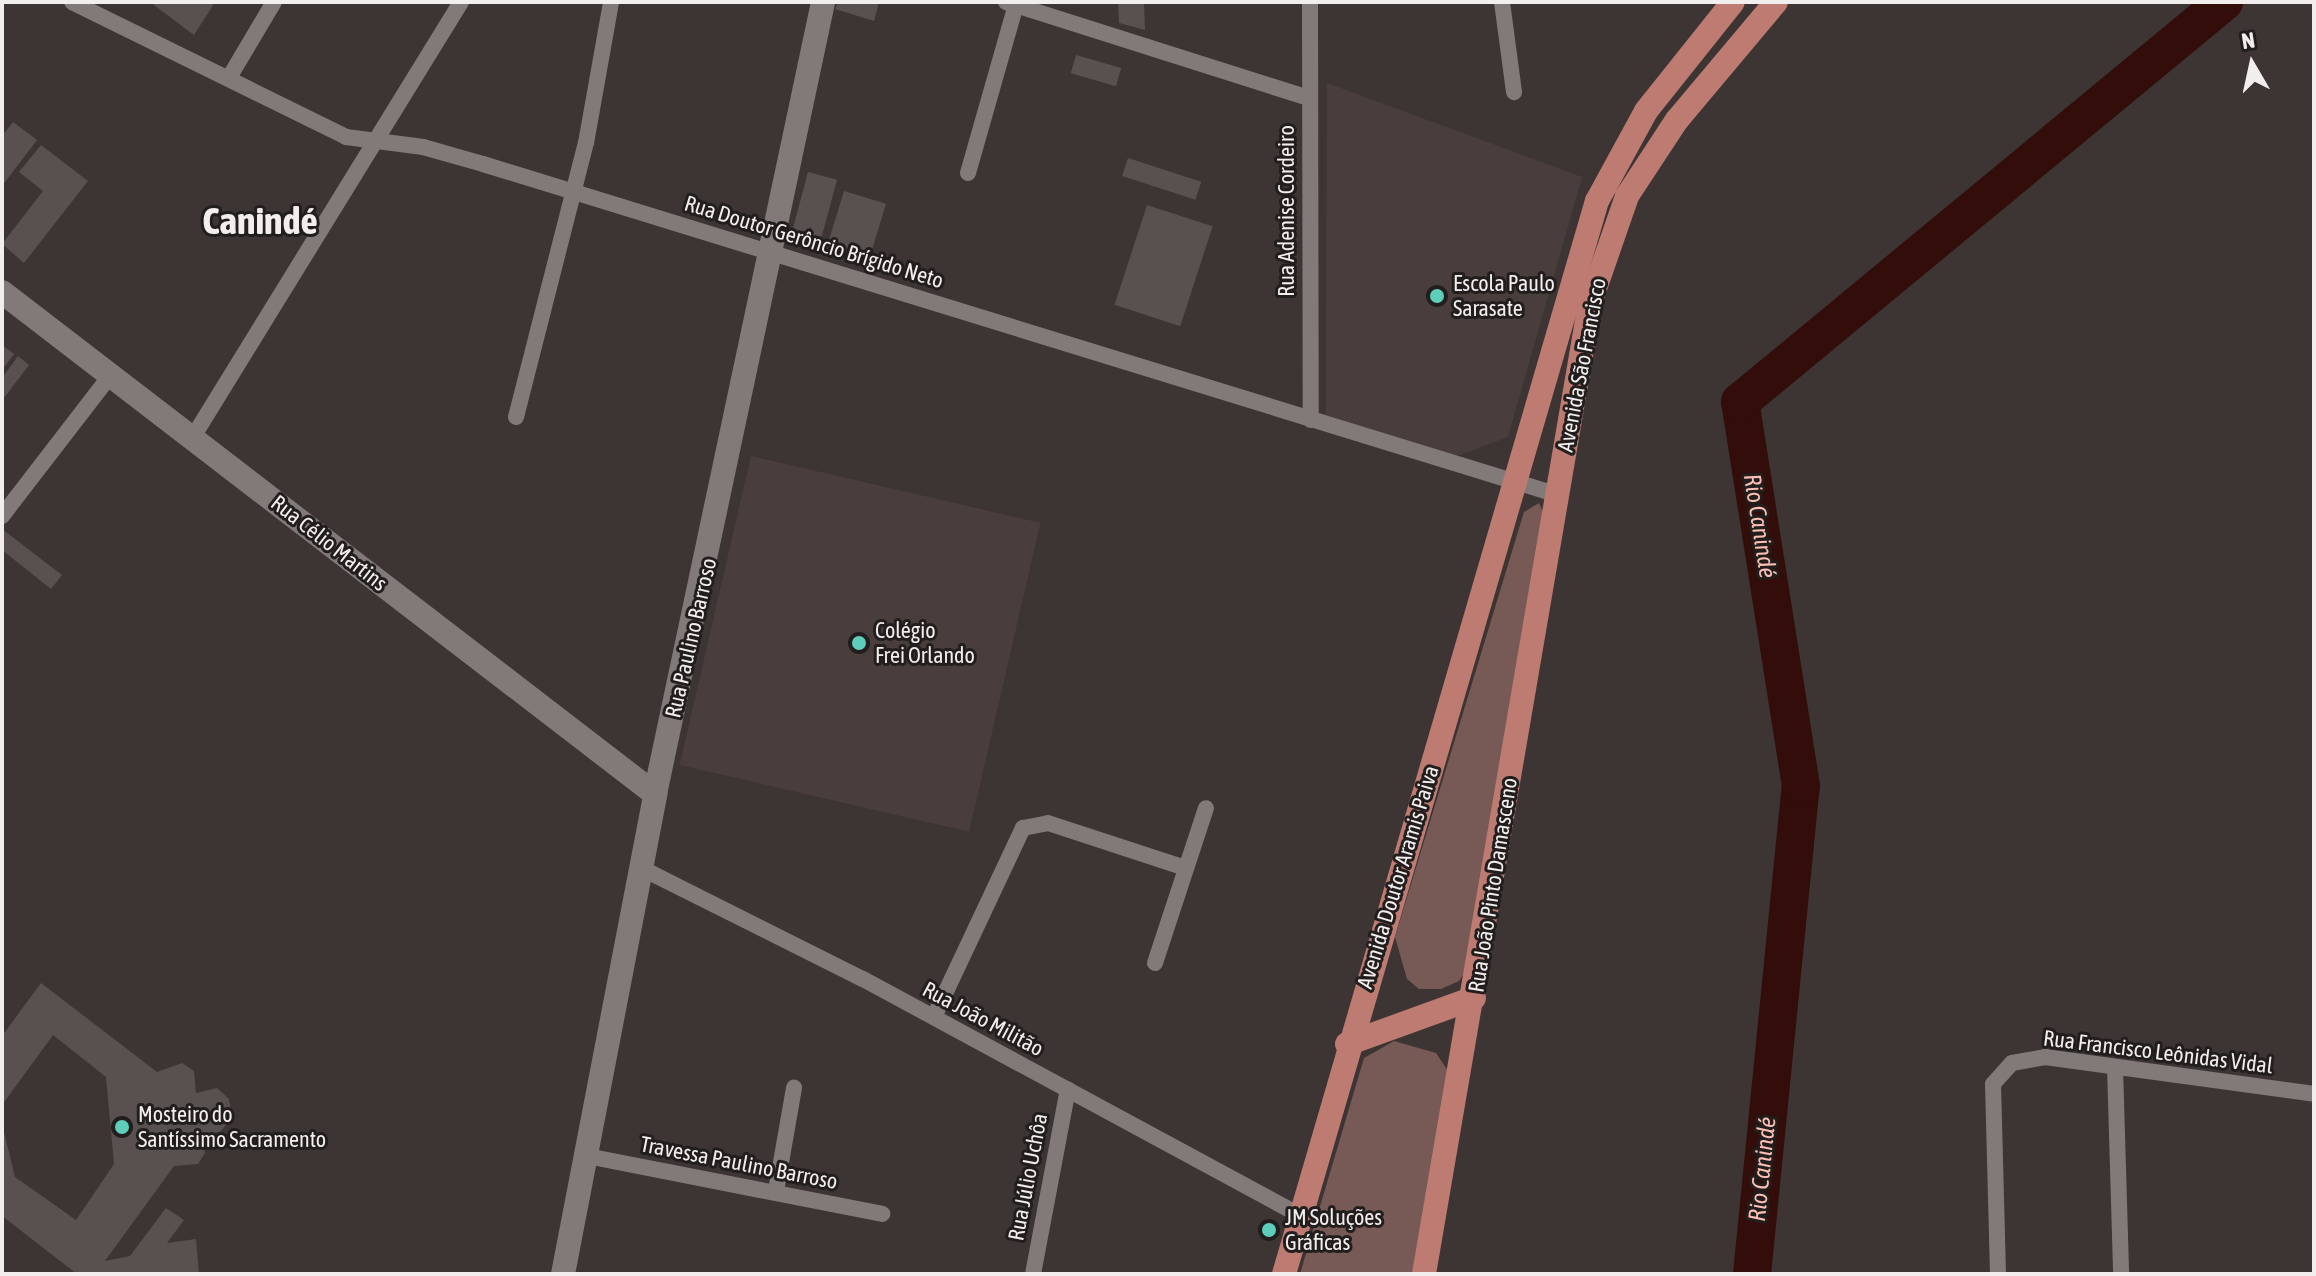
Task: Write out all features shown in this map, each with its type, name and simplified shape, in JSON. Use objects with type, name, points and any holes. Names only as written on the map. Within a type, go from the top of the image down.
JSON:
[{"type":"main road","name":"Avenida São Francisco","points":[[1517,481],[1581,249],[1610,171],[1672,75],[1733,2]]},
{"type":"main road","name":"Avenida São Francisco","points":[[1558,495],[1590,303],[1615,220],[1677,120],[1776,2]]},
{"type":"main road","name":"Avenida Doutor Aramis Paiva","points":[[1284,1274],[1347,1044],[1517,481]]},
{"type":"main road","name":"Rua João Pinto Damasceno","points":[[1424,1274],[1474,998],[1558,495]]},
{"type":"main road","points":[[1347,1044],[1474,998]]},
{"type":"street","name":"Rua Doutor Gerôncio Brígido Neto","points":[[72,2],[230,76],[314,123],[372,143],[423,147],[1558,495]]},
{"type":"street","points":[[230,76],[274,2]]},
{"type":"street","points":[[193,437],[461,2]]},
{"type":"street","points":[[516,417],[574,193],[611,2]]},
{"type":"street","name":"Rua Paulino Barroso","points":[[563,1274],[655,794],[773,254],[823,2]]},
{"type":"street","name":"Rua Adenise Cordeiro","points":[[1310,2],[1311,420]]},
{"type":"street","points":[[1502,2],[1514,92]]},
{"type":"street","points":[[968,173],[1011,3],[1309,98]]},
{"type":"street","name":"Rua Célio Martins","points":[[2,292],[655,794]]},
{"type":"street","points":[[2,516],[110,376]]},
{"type":"street","points":[[1155,963],[1206,808]]},
{"type":"street","points":[[934,1017],[1009,848],[1023,828],[1048,823],[1186,868]]},
{"type":"street","name":"Rua João Militão","points":[[641,868],[934,1017],[1301,1216]]},
{"type":"street","name":"Rua Francisco Leônidas Vidal","points":[[1998,1274],[1993,1084],[2000,1072],[2022,1057],[2314,1094]]},
{"type":"street","points":[[2115,1067],[2121,1274]]},
{"type":"street","points":[[776,1191],[794,1088]]},
{"type":"street","name":"Rua Júlio Uchôa","points":[[1033,1274],[1068,1089]]},
{"type":"street","name":"Travessa Paulino Barroso","points":[[587,1156],[882,1214]]},
{"type":"shaded area","name":"Escola Paulo Sarasate","points":[[1327,83],[1582,177],[1508,437],[1457,456],[1326,415]]},
{"type":"shaded area","name":"Colégio Frei Orlando","points":[[751,456],[1040,523],[969,832],[680,765]]},
{"type":"shaded area","points":[[1539,503],[1544,514],[1469,966],[1459,981],[1441,989],[1419,989],[1407,979],[1395,937],[1524,512]]},
{"type":"shaded area","points":[[1394,1041],[1436,1053],[1448,1071],[1413,1274],[1300,1274],[1364,1058]]},
{"type":"building","points":[[150,2],[215,2],[194,35]]},
{"type":"building","points":[[838,2],[879,2],[874,21],[835,9]]},
{"type":"building","points":[[1118,2],[1144,2],[1145,30],[1119,23]]},
{"type":"building","points":[[1076,55],[1121,68],[1116,86],[1071,73]]},
{"type":"building","points":[[13,122],[37,140],[2,186],[2,136]]},
{"type":"building","points":[[41,145],[88,181],[24,263],[2,244],[43,191],[19,172]]},
{"type":"building","points":[[1128,158],[1201,182],[1195,200],[1122,176]]},
{"type":"building","points":[[808,172],[837,180],[819,245],[790,238]]},
{"type":"building","points":[[844,191],[886,204],[868,263],[826,250]]},
{"type":"building","points":[[1147,205],[1213,226],[1180,326],[1115,305]]},
{"type":"building","points":[[2,345],[14,354],[2,370]]},
{"type":"building","points":[[18,356],[29,365],[4,398],[2,378]]},
{"type":"building","points":[[2,529],[62,575],[51,589],[2,550]]},
{"type":"building","name":"Mosteiro do Santíssimo Sacramento","points":[[41,983],[157,1072],[182,1063],[194,1071],[196,1093],[217,1088],[229,1099],[232,1118],[220,1132],[201,1135],[205,1153],[198,1164],[174,1166],[105,1261],[130,1256],[166,1208],[184,1220],[167,1243],[196,1239],[199,1274],[77,1274],[2,1216],[2,1124],[15,1177],[76,1220],[114,1164],[106,1077],[53,1035],[2,1105],[2,1036]]},
{"type":"waterway","name":"Rio Canindé","points":[[1752,1274],[1801,786],[1740,402],[2224,2]]},
{"type":"place","name":"Escola Paulo Sarasate","points":[[1437,296]]},
{"type":"place","name":"Colégio Frei Orlando","points":[[859,643]]},
{"type":"place","name":"Mosteiro do Santíssimo Sacramento","points":[[122,1127]]},
{"type":"place","name":"JM Soluções Gráficas","points":[[1269,1230]]},
{"type":"district","name":"Canindé","points":[[260,221]]}]
